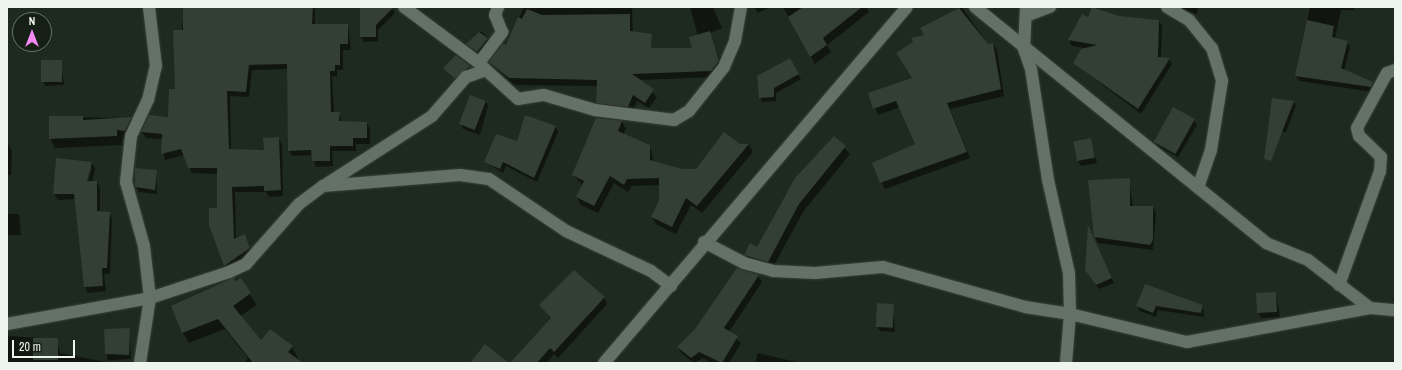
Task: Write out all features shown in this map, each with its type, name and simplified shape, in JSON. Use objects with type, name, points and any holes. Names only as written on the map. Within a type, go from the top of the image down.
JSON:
[{"type":"street","points":[[140,363],[150,298],[144,246],[126,182],[131,136],[148,100],[156,66],[149,7]]},
{"type":"street","points":[[404,7],[482,67],[518,99],[544,95],[595,110],[674,120],[689,111],[724,67],[735,41],[740,7]]},
{"type":"street","points":[[7,324],[150,298],[246,264],[299,204],[323,186],[432,116],[466,77],[482,67],[502,32],[496,15],[498,7]]},
{"type":"street","points":[[604,363],[671,286],[704,242],[907,7]]},
{"type":"street","points":[[975,7],[1024,49],[1056,69],[1266,243],[1308,260],[1338,285],[1370,308]]},
{"type":"street","points":[[1050,7],[1026,11],[1024,49],[1031,69],[1048,180],[1069,273],[1070,314],[1066,363]]},
{"type":"street","points":[[1167,7],[1189,20],[1212,48],[1222,81],[1211,150],[1198,187]]},
{"type":"street","points":[[1338,285],[1380,171],[1381,157],[1360,136],[1357,128],[1387,73],[1395,70]]},
{"type":"street","points":[[323,186],[460,175],[482,176],[566,231],[651,271],[671,286]]},
{"type":"street","points":[[704,242],[744,263],[773,271],[815,273],[883,267],[1025,307],[1070,314],[1187,342],[1370,308],[1395,310]]},
{"type":"building","points":[[183,7],[313,7],[312,24],[348,24],[348,44],[340,44],[340,65],[335,65],[335,71],[330,71],[331,112],[340,112],[339,121],[367,122],[367,138],[353,138],[353,146],[330,146],[330,161],[312,161],[311,150],[288,151],[287,64],[249,65],[246,92],[227,91],[229,149],[264,150],[263,138],[279,137],[281,190],[264,191],[264,186],[232,187],[234,239],[245,234],[250,248],[224,266],[209,225],[209,208],[217,208],[217,168],[188,168],[181,149],[161,154],[162,134],[141,132],[149,115],[168,117],[169,89],[175,89],[173,30],[183,30]]},
{"type":"building","points":[[360,7],[394,7],[376,25],[376,37],[360,37]]},
{"type":"building","points":[[803,7],[862,7],[823,38],[827,45],[810,57],[788,17]]},
{"type":"building","points":[[1092,7],[1119,16],[1159,20],[1158,57],[1170,58],[1138,109],[1073,63],[1081,49],[1097,45],[1068,40],[1082,14],[1088,17]]},
{"type":"building","points":[[959,8],[988,44],[993,43],[1001,89],[947,103],[967,152],[880,183],[872,163],[915,144],[896,101],[873,109],[868,93],[912,78],[896,53],[913,42],[911,38],[924,35],[920,28]]},
{"type":"building","points":[[527,9],[542,15],[630,14],[630,31],[652,34],[651,48],[692,48],[689,37],[710,31],[719,61],[711,71],[632,74],[654,89],[645,103],[633,95],[628,107],[596,103],[597,80],[509,78],[489,62],[503,43],[506,45],[518,17],[522,19]]},
{"type":"building","points":[[1307,20],[1334,26],[1332,37],[1348,41],[1341,68],[1373,82],[1371,87],[1295,76]]},
{"type":"building","points":[[479,32],[488,38],[477,52],[466,44]]},
{"type":"building","points":[[456,55],[470,66],[455,79],[443,68]]},
{"type":"building","points":[[790,58],[799,74],[774,88],[774,97],[759,98],[757,76]]},
{"type":"building","points":[[41,60],[62,60],[62,82],[41,82]]},
{"type":"building","points":[[470,95],[486,101],[475,130],[459,124]]},
{"type":"building","points":[[1272,98],[1294,101],[1271,161],[1264,159]]},
{"type":"building","points":[[1173,107],[1195,119],[1175,154],[1154,142]]},
{"type":"building","points":[[525,115],[556,126],[534,178],[503,162],[500,169],[484,162],[496,134],[517,141]]},
{"type":"building","points":[[49,116],[83,116],[83,120],[132,117],[125,131],[117,130],[117,136],[49,139]]},
{"type":"building","points":[[596,118],[622,121],[618,131],[650,145],[650,160],[682,169],[696,169],[724,132],[740,144],[749,144],[697,206],[686,198],[672,227],[651,217],[659,200],[659,178],[627,179],[624,185],[610,176],[594,206],[576,197],[584,181],[572,175]]},
{"type":"building","points":[[834,136],[846,146],[799,204],[768,262],[744,255],[750,243],[757,247],[795,178]]},
{"type":"building","points":[[1091,138],[1095,158],[1077,161],[1073,141]]},
{"type":"building","points":[[56,158],[92,162],[87,181],[97,181],[97,211],[110,212],[107,268],[102,268],[103,286],[84,287],[74,194],[53,194]]},
{"type":"building","points":[[135,168],[157,170],[155,190],[135,187]]},
{"type":"building","points":[[1130,178],[1130,206],[1153,206],[1153,240],[1150,245],[1094,237],[1088,180]]},
{"type":"building","points":[[1088,225],[1112,278],[1096,285],[1085,270]]},
{"type":"building","points":[[737,268],[759,275],[724,328],[738,336],[722,363],[699,352],[691,358],[677,347],[695,329]]},
{"type":"building","points":[[574,270],[605,297],[554,352],[550,348],[537,363],[510,363],[551,318],[539,305]]},
{"type":"building","points":[[235,277],[235,281],[241,278],[251,293],[233,306],[261,340],[270,329],[293,346],[288,352],[303,363],[253,363],[218,319],[182,333],[171,306]]},
{"type":"building","points":[[1145,284],[1203,305],[1201,313],[1156,306],[1153,313],[1136,306]]},
{"type":"building","points":[[1276,292],[1277,312],[1257,313],[1256,293]]},
{"type":"building","points":[[877,303],[894,304],[893,328],[876,327]]},
{"type":"building","points":[[130,328],[129,355],[105,354],[104,329]]},
{"type":"building","points":[[33,338],[58,338],[58,360],[33,360]]},
{"type":"building","points":[[485,344],[509,363],[470,363]]}]
